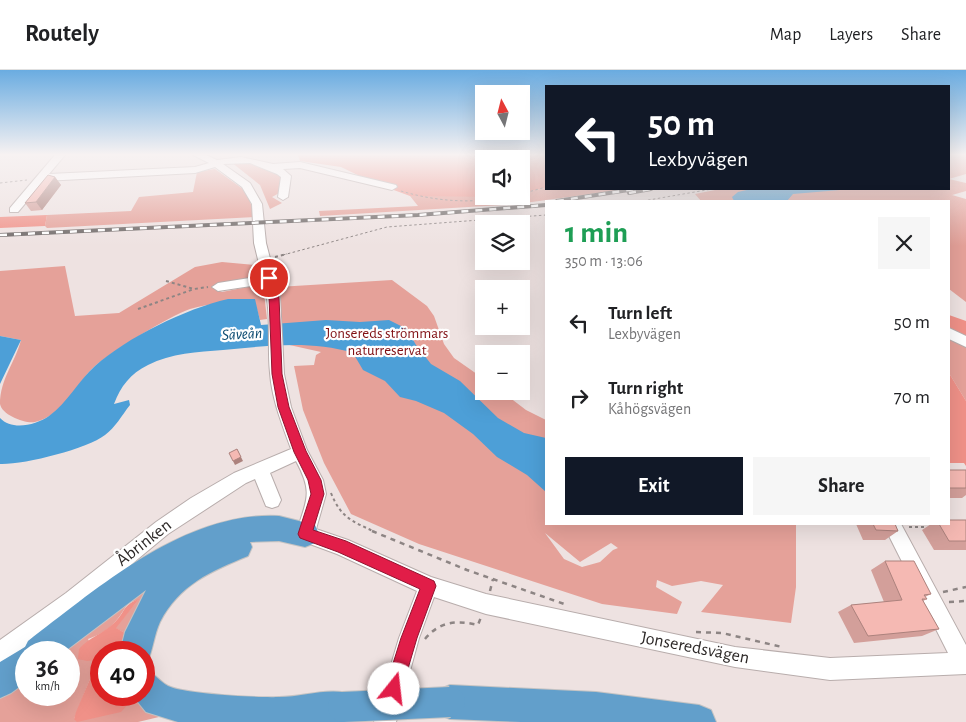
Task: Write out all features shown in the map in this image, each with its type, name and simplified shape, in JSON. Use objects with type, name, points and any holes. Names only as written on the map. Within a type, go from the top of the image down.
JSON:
[{"type":"highway","points":[[54,641],[140,576],[190,548],[238,532],[275,528],[305,534]]},
{"type":"highway","points":[[138,641],[150,606],[178,575],[222,551],[257,542],[305,534]]},
{"type":"highway","points":[[0,682],[15,670]]},
{"type":"highway","points":[[155,697],[158,700],[187,708],[277,714]]},
{"type":"highway","points":[[231,722],[277,714],[343,707],[450,702],[596,709],[698,722]]},
{"type":"street","points":[[14,210],[34,185]]},
{"type":"street","points":[[246,185],[257,204],[260,242],[274,297],[277,374],[283,407],[300,452],[314,480],[318,494],[305,534]]},
{"type":"street","points":[[283,197],[285,185]]},
{"type":"street","points":[[218,286],[269,278]]},
{"type":"street","points":[[950,334],[966,342]]},
{"type":"street","name":"Åbrinken","points":[[0,653],[73,600],[162,528],[214,493],[300,452]]},
{"type":"street","points":[[260,470],[272,500]]},
{"type":"street","points":[[897,526],[928,594],[965,663]]},
{"type":"street","name":"Jonseredsvägen","points":[[305,534],[341,546],[428,586],[486,604],[726,655],[830,669],[965,663]]},
{"type":"street","points":[[385,722],[409,638],[428,586]]},
{"type":"path","points":[[392,187],[426,200],[475,199]]},
{"type":"path","points":[[530,191],[545,187]]},
{"type":"path","points":[[650,200],[706,190]]},
{"type":"path","points":[[272,258],[387,227],[545,215]]},
{"type":"path","points":[[166,281],[194,289]]},
{"type":"path","points":[[138,309],[194,289],[218,286]]},
{"type":"path","points":[[330,489],[337,508],[346,518],[377,533],[493,579],[575,607]]},
{"type":"path","points":[[897,526],[929,527]]},
{"type":"path","points":[[423,640],[440,624],[452,620],[478,625],[493,579]]},
{"type":"path","points":[[928,594],[966,587]]},
{"type":"path","points":[[948,602],[966,601]]},
{"type":"path","points":[[694,632],[722,634],[789,648]]},
{"type":"green space","points":[[194,185],[238,185],[247,192],[255,217],[47,228],[45,226],[47,215],[131,211],[139,197],[193,192]]},
{"type":"green space","points":[[260,185],[281,185],[281,192],[272,197],[282,203],[270,209]]},
{"type":"green space","points":[[950,185],[966,185],[966,191],[952,195],[966,199],[966,302],[950,290],[950,200],[700,200],[695,194],[715,190],[950,190]]},
{"type":"green space","points":[[545,188],[545,190],[620,190],[545,200],[530,202],[530,191]]},
{"type":"green space","points":[[410,196],[475,196],[475,205],[501,205],[320,216],[319,211],[418,206]]},
{"type":"green space","points":[[222,262],[255,265],[260,275],[256,278],[216,285],[213,288],[222,292],[263,284],[267,319],[260,320],[254,299],[190,309],[155,326],[104,359],[88,373],[61,406],[45,419],[26,422],[14,418],[2,408],[0,404],[2,387],[21,340],[0,336],[0,271],[65,266],[75,316],[119,313],[195,267]]},
{"type":"green space","name":"Jonsereds strömmars naturreservat","points":[[392,280],[427,306],[434,316],[444,344],[454,358],[475,373],[475,400],[513,400],[526,410],[545,420],[545,525],[796,525],[796,587],[791,623],[701,612],[723,585],[701,581],[672,586],[657,580],[656,587],[682,602],[677,614],[602,604],[419,544],[351,514],[324,463],[303,410],[294,366],[314,365],[316,355],[321,352],[285,344],[280,320],[278,287]],"holes":[[[545,533],[580,562],[611,543],[618,548],[600,562],[582,567],[564,559]]]},
{"type":"green space","points":[[950,338],[966,346],[966,401],[950,375]]},
{"type":"green space","points":[[160,570],[127,641],[123,641],[125,633],[115,628],[138,600],[128,603],[116,621],[102,633],[88,639],[90,643],[90,679],[80,704],[80,641],[65,641]]},
{"type":"green space","points":[[15,679],[15,706],[79,706],[74,719],[117,706],[142,706],[159,717],[138,722],[0,722],[0,690]]},
{"type":"shaded area","points":[[381,185],[475,185],[475,197],[410,196]]},
{"type":"shaded area","points":[[530,185],[545,185],[545,188],[530,191]]},
{"type":"shaded area","points":[[47,215],[45,226],[0,228],[0,217]]},
{"type":"shaded area","points":[[950,315],[966,321],[966,340],[950,332]]},
{"type":"shaded area","points":[[950,375],[966,401],[966,466],[964,463],[950,463]]},
{"type":"shaded area","points":[[139,599],[116,628],[125,633],[123,641],[90,641],[90,661],[80,659],[80,648],[87,641],[110,627],[126,607]]},
{"type":"shaded area","points":[[90,679],[90,706],[126,706],[121,712],[77,722],[74,719]]},
{"type":"water","points":[[747,190],[839,190],[793,194],[788,200],[734,200],[732,197],[738,192]]},
{"type":"water","name":"Säveån","points":[[228,299],[255,299],[261,325],[326,320],[360,322],[389,320],[407,329],[416,345],[431,364],[460,381],[475,396],[475,400],[480,400],[498,418],[524,433],[545,438],[545,491],[527,475],[497,457],[473,434],[444,413],[416,401],[400,397],[385,381],[363,370],[353,353],[321,346],[305,345],[194,352],[157,361],[136,372],[123,386],[114,404],[129,400],[130,405],[105,435],[70,451],[24,462],[0,464],[0,418],[5,422],[17,425],[31,424],[44,419],[62,404],[83,378],[108,355],[158,325],[194,310]]},
{"type":"water","points":[[0,336],[21,340],[0,384]]},
{"type":"building","points":[[39,185],[49,185],[36,202],[25,203]]},
{"type":"building","points":[[237,449],[241,457],[233,461],[229,453]]},
{"type":"building","points":[[950,470],[966,470],[966,488],[950,488]]},
{"type":"building","points":[[950,520],[966,520],[966,541],[949,541],[940,525],[950,525]]},
{"type":"building","points":[[874,525],[895,525],[898,531],[876,530]]},
{"type":"building","points":[[885,561],[914,561],[931,594],[924,595],[927,599],[922,599],[939,629],[868,636],[851,605],[902,600]]},
{"type":"railway","points":[[564,200],[628,190]]},
{"type":"railway","points":[[629,193],[646,190]]},
{"type":"railway","points":[[0,235],[418,215],[545,205]]},
{"type":"route","points":[[269,278],[274,297],[277,374],[283,407],[300,452],[314,480],[318,494],[313,515],[305,534],[341,546],[428,586],[409,638],[394,689]]}]
